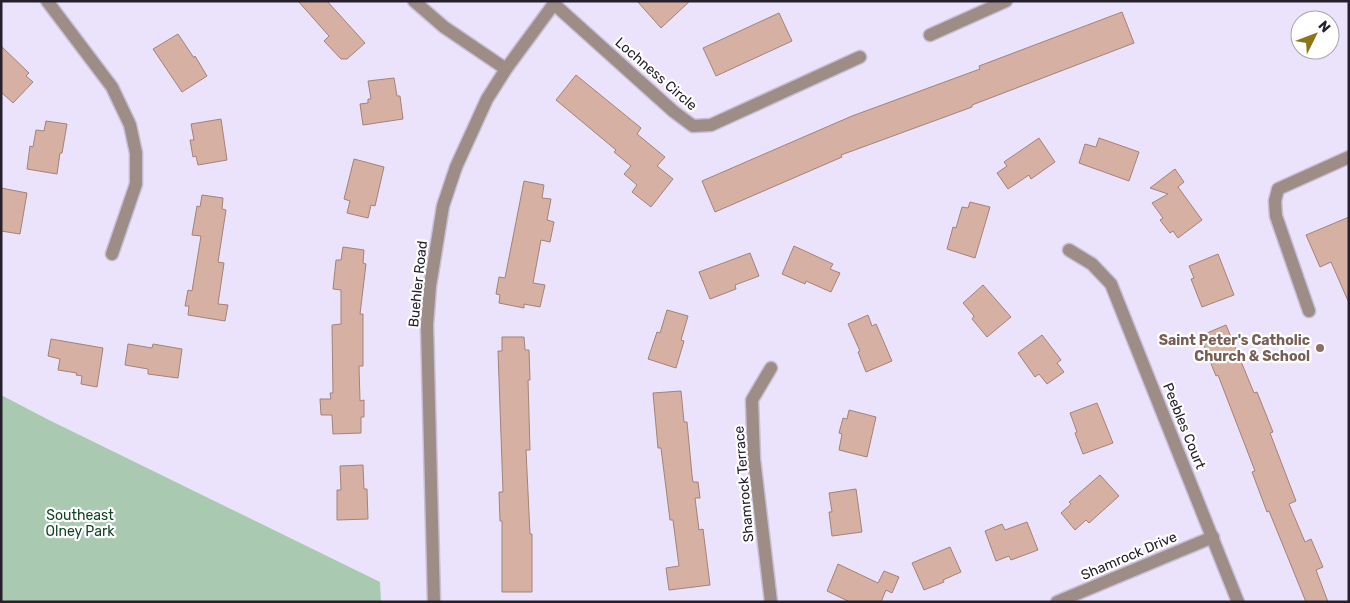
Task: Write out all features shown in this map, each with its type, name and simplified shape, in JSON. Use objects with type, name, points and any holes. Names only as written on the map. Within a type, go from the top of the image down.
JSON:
[{"type":"street","points":[[47,1],[112,87],[130,125],[136,153],[136,184],[112,254]]},
{"type":"street","points":[[414,1],[444,27],[506,69]]},
{"type":"street","points":[[930,35],[1006,1]]},
{"type":"street","name":"Buehler Road","points":[[434,602],[428,326],[430,286],[443,206],[456,167],[487,99],[506,69],[555,2]]},
{"type":"street","name":"Lochness Circle","points":[[555,2],[673,111],[694,126],[711,125],[860,57]]},
{"type":"street","points":[[1310,311],[1276,216],[1275,201],[1278,189],[1349,157]]},
{"type":"street","name":"Peebles Court","points":[[1069,250],[1092,264],[1111,284],[1238,602]]},
{"type":"street","name":"Shamrock Terrace","points":[[771,368],[752,400],[754,458],[771,602]]},
{"type":"street","name":"Shamrock Drive","points":[[1057,602],[1213,537]]},
{"type":"green space","name":"Southeast Olney Park","points":[[1,395],[380,582],[381,602],[1,602]]},
{"type":"building","points":[[298,1],[327,1],[365,43],[347,59],[341,59],[324,41],[329,36]]},
{"type":"building","points":[[637,1],[690,1],[661,28]]},
{"type":"building","points":[[1122,12],[1134,43],[972,105],[972,107],[841,155],[842,157],[715,212],[702,181],[852,116],[980,69],[979,66]]},
{"type":"building","points":[[779,13],[792,41],[716,76],[703,48]]},
{"type":"building","points":[[178,34],[207,76],[182,92],[153,49]]},
{"type":"building","points":[[1,46],[29,73],[26,76],[33,82],[13,103],[1,92]]},
{"type":"building","points":[[576,75],[641,128],[637,134],[665,157],[657,166],[673,179],[651,207],[632,192],[637,185],[624,174],[631,166],[614,152],[616,150],[556,100]]},
{"type":"building","points":[[394,78],[397,96],[400,96],[403,119],[363,125],[360,104],[368,103],[368,99],[371,99],[368,81]]},
{"type":"building","points":[[221,119],[227,160],[198,165],[196,156],[193,157],[190,140],[194,140],[191,124]]},
{"type":"building","points":[[46,121],[67,124],[57,174],[27,169],[30,146],[33,147],[36,130],[44,131]]},
{"type":"building","points":[[1039,138],[1055,162],[1031,179],[1029,175],[1008,189],[997,173],[1007,166],[1004,162]]},
{"type":"building","points":[[1099,138],[1139,152],[1129,181],[1079,163],[1085,144],[1096,147]]},
{"type":"building","points":[[354,159],[384,167],[375,206],[371,205],[368,218],[347,213],[350,201],[344,199]]},
{"type":"building","points":[[1175,169],[1184,182],[1178,187],[1202,220],[1178,238],[1173,231],[1170,233],[1160,220],[1163,218],[1152,203],[1168,194],[1150,188]]},
{"type":"building","points":[[524,181],[544,185],[542,198],[551,199],[547,220],[554,222],[550,242],[541,240],[533,283],[545,285],[540,307],[524,304],[524,308],[499,303],[500,295],[496,294],[499,277],[505,278]]},
{"type":"building","points":[[1,188],[27,193],[20,234],[1,231]]},
{"type":"building","points":[[202,195],[223,198],[222,209],[226,210],[218,262],[224,263],[218,304],[228,305],[225,321],[188,315],[189,306],[185,306],[188,290],[192,291],[201,236],[192,235],[197,206],[200,207]]},
{"type":"building","points":[[970,202],[990,207],[975,258],[947,249],[953,227],[956,228],[962,207],[968,208]]},
{"type":"building","points":[[1349,217],[1349,303],[1331,262],[1320,267],[1306,235]]},
{"type":"building","points":[[794,246],[833,264],[830,269],[840,273],[831,292],[806,281],[805,284],[782,274]]},
{"type":"building","points":[[343,247],[364,250],[363,263],[366,264],[360,314],[363,314],[363,366],[359,366],[360,401],[364,400],[364,417],[361,417],[361,433],[333,434],[332,415],[321,415],[320,399],[331,399],[330,393],[333,393],[332,325],[341,324],[341,290],[333,289],[336,260],[341,260]]},
{"type":"building","points":[[750,253],[759,276],[735,285],[736,289],[710,299],[699,272]]},
{"type":"building","points":[[1218,254],[1234,295],[1202,307],[1191,279],[1194,278],[1189,266]]},
{"type":"building","points":[[983,285],[1011,317],[987,337],[972,319],[974,316],[963,303]]},
{"type":"building","points":[[667,310],[688,316],[681,340],[684,341],[676,368],[648,359],[657,332],[660,333]]},
{"type":"building","points":[[868,315],[872,326],[876,324],[892,361],[866,372],[858,352],[860,351],[848,324]]},
{"type":"building","points":[[1226,325],[1254,393],[1257,392],[1273,432],[1270,433],[1296,501],[1289,504],[1305,542],[1311,539],[1323,567],[1316,570],[1328,602],[1306,602],[1269,511],[1267,512],[1252,472],[1255,471],[1218,375],[1216,376],[1200,336]]},
{"type":"building","points":[[1042,335],[1061,360],[1057,363],[1064,372],[1047,384],[1039,374],[1035,377],[1018,353]]},
{"type":"building","points":[[502,337],[524,337],[525,350],[529,350],[530,450],[526,450],[530,534],[532,534],[532,592],[502,592],[502,521],[500,521],[499,492],[503,492],[498,351],[502,351]]},
{"type":"building","points":[[51,339],[103,348],[97,387],[81,384],[82,376],[76,375],[77,373],[58,370],[60,359],[48,356]]},
{"type":"building","points":[[128,344],[152,348],[153,344],[182,349],[178,378],[148,374],[148,369],[125,365]]},
{"type":"building","points":[[681,391],[684,422],[687,422],[693,482],[698,482],[700,498],[695,498],[699,530],[703,529],[710,585],[669,590],[666,568],[679,566],[673,520],[670,520],[661,448],[658,448],[653,393]]},
{"type":"building","points":[[1097,403],[1113,443],[1083,454],[1070,413]]},
{"type":"building","points":[[849,410],[876,417],[867,457],[839,450],[842,434],[839,433],[843,418],[847,419]]},
{"type":"building","points":[[363,465],[364,489],[367,489],[368,519],[337,520],[337,490],[341,490],[340,466]]},
{"type":"building","points":[[1100,475],[1119,496],[1089,523],[1086,520],[1075,530],[1061,513],[1071,504],[1069,502]]},
{"type":"building","points":[[856,489],[862,532],[832,536],[829,512],[832,512],[829,493]]},
{"type":"building","points":[[1027,522],[1038,550],[1011,560],[1009,556],[996,561],[985,531],[1002,524],[1005,530]]},
{"type":"building","points":[[950,547],[961,572],[943,580],[944,582],[924,590],[912,563]]},
{"type":"building","points":[[838,564],[878,583],[884,571],[899,577],[892,593],[886,590],[881,602],[850,602],[827,591]]},
{"type":"place","name":"Saint Peter's Catholic Church & School","points":[[1320,348]]}]
